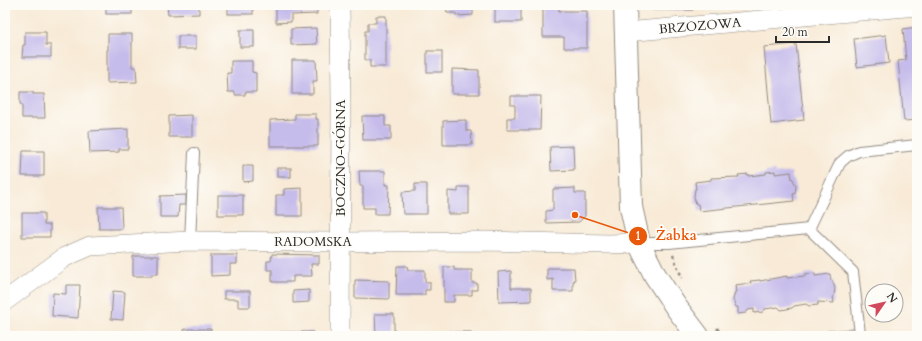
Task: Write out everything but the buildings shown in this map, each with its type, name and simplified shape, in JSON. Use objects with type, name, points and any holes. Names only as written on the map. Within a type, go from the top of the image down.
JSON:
[{"type":"street","name":"BOCZNO-GÓRNA","points":[[340,5],[340,336]]},
{"type":"street","points":[[625,5],[631,207],[639,242],[655,275],[676,307],[706,330]]},
{"type":"street","name":"BRZOZOWA","points":[[626,32],[890,7],[917,6]]},
{"type":"street","name":"RADOMSKA","points":[[5,301],[65,258],[90,246],[190,240],[340,242],[486,241],[609,244],[639,242]]},
{"type":"lane","points":[[809,229],[840,163],[848,156],[859,151],[917,145]]},
{"type":"lane","points":[[190,240],[194,154]]},
{"type":"lane","points":[[639,242],[669,243],[809,229]]},
{"type":"lane","points":[[809,229],[853,272],[860,334],[830,336]]},
{"type":"path","points":[[669,243],[684,283]]},
{"type":"path","points":[[706,330],[723,336]]},
{"type":"place","name":"Żabka","points":[[575,215]]}]
